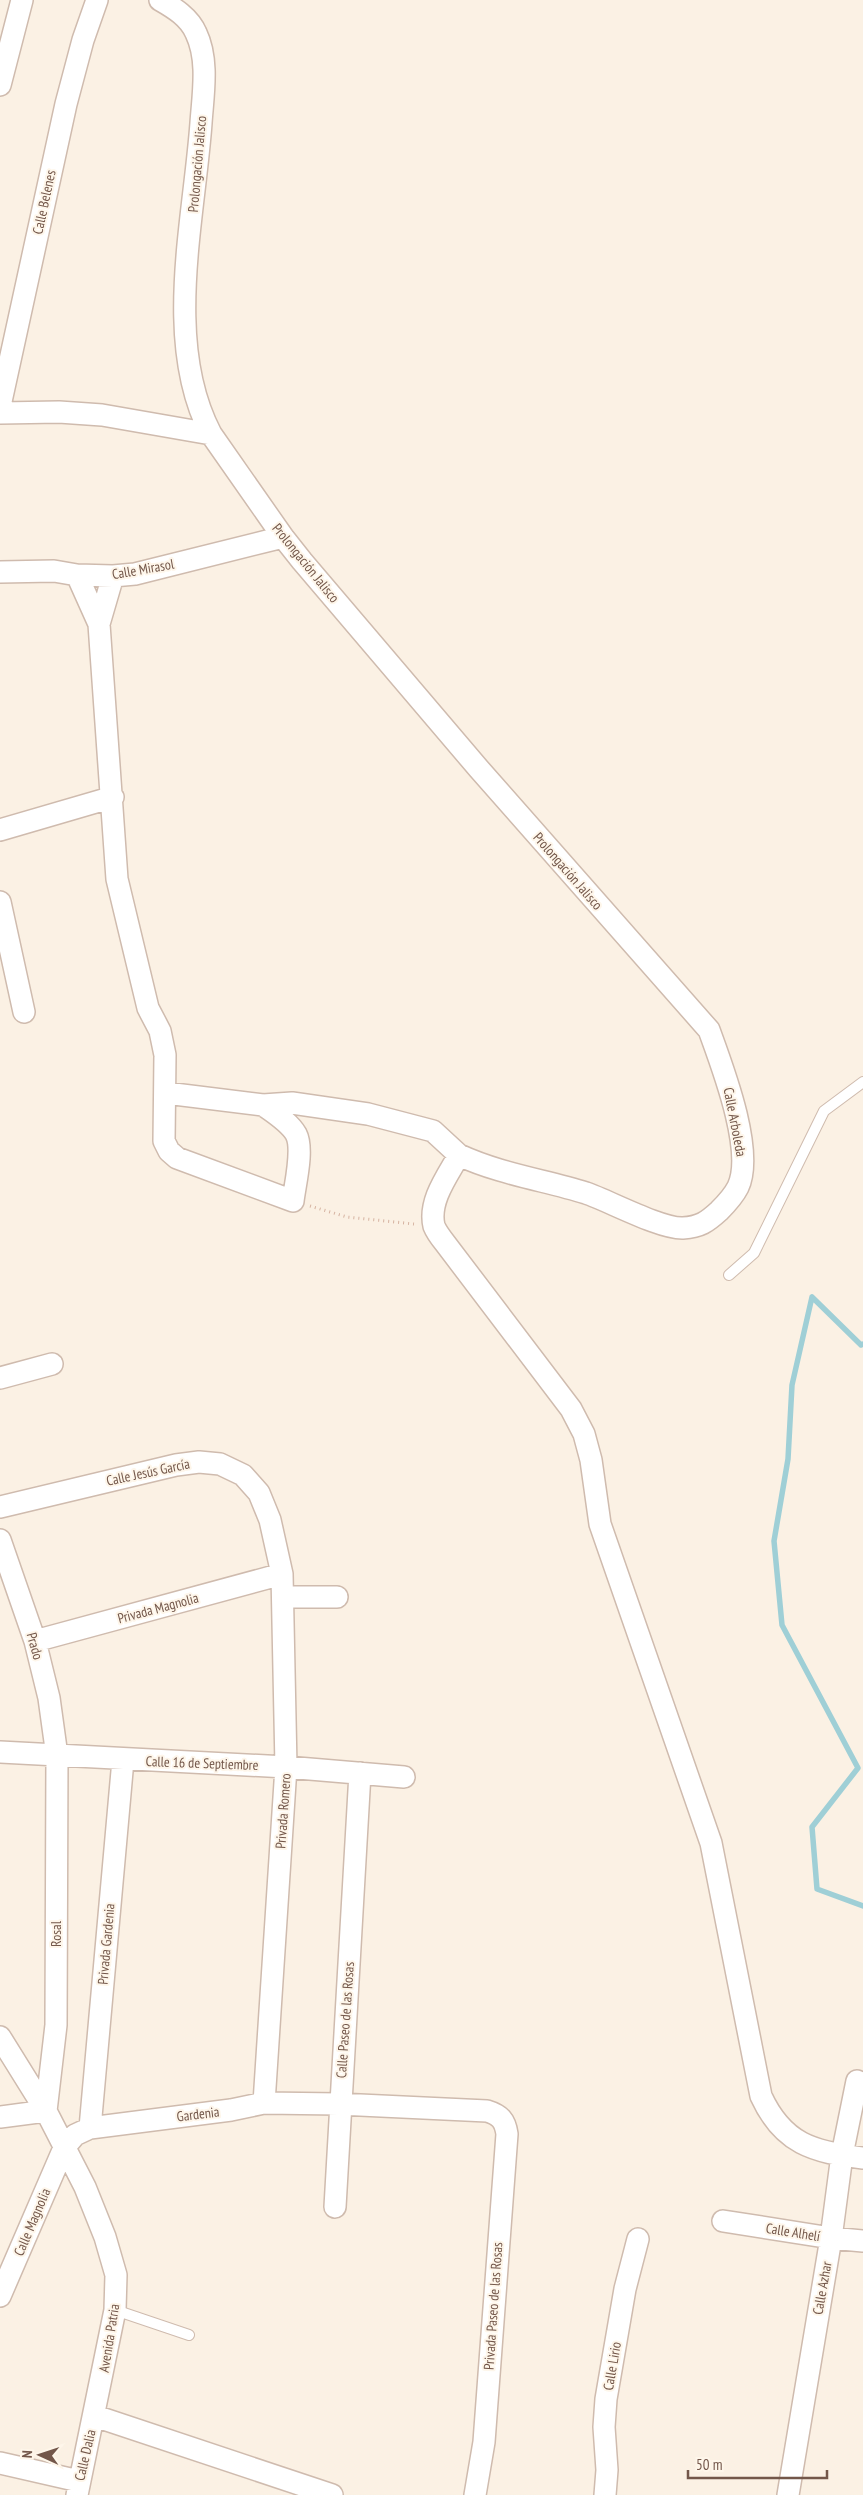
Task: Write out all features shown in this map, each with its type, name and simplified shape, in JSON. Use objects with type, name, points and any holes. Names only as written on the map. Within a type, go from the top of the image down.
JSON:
[{"type":"street","points":[[0,81],[22,0]]},
{"type":"street","name":"Calle Belenes","points":[[0,406],[66,104],[83,40],[97,0]]},
{"type":"street","name":"Prolongación Jalisco","points":[[160,0],[182,14],[196,32],[203,56],[204,90],[188,255],[185,317],[188,362],[194,395],[211,434],[283,537],[478,769],[709,1030]]},
{"type":"street","points":[[0,413],[59,412],[102,415],[211,434]]},
{"type":"street","name":"Calle Mirasol","points":[[0,572],[54,571],[77,575],[112,576],[135,574],[283,537]]},
{"type":"street","points":[[77,575],[99,624],[113,798],[117,879],[148,1008],[160,1031],[165,1055],[164,1141],[169,1151],[177,1158],[293,1201],[299,1150],[296,1134],[286,1123],[263,1105]]},
{"type":"street","points":[[99,624],[112,576]]},
{"type":"street","points":[[0,830],[113,798]]},
{"type":"street","points":[[0,902],[24,1012]]},
{"type":"street","name":"Calle Arboleda","points":[[166,1093],[263,1105],[292,1103],[368,1114],[433,1131],[459,1155],[480,1165],[587,1194],[665,1224],[681,1228],[705,1224],[723,1208],[738,1187],[743,1165],[728,1083],[709,1030]]},
{"type":"street","points":[[459,1155],[439,1190],[434,1210],[434,1226],[444,1243],[571,1409],[584,1434],[591,1460],[600,1524],[711,1843],[761,2096],[770,2116],[808,2148],[863,2158]]},
{"type":"street","points":[[0,1378],[52,1364]]},
{"type":"street","name":"Calle Jesús García","points":[[0,1507],[176,1465],[199,1462],[220,1464],[243,1474],[258,1493],[270,1520]]},
{"type":"street","name":"Privada Romero","points":[[264,2103],[286,1767],[282,1574],[270,1520]]},
{"type":"street","name":"Prado","points":[[0,1540],[35,1641],[48,1698],[56,1756]]},
{"type":"street","name":"Privada Magnolia","points":[[35,1641],[282,1574]]},
{"type":"street","points":[[283,1597],[337,1597]]},
{"type":"street","name":"Calle 16 de Septiembre","points":[[0,1752],[123,1760],[286,1767],[404,1777]]},
{"type":"street","name":"Rosal","points":[[46,2111],[56,2025],[56,1756]]},
{"type":"street","name":"Privada Gardenia","points":[[90,2128],[123,1760]]},
{"type":"street","name":"Calle Paseo de las Rosas","points":[[339,2104],[360,1773]]},
{"type":"street","name":"Avenida Patria","points":[[0,2037],[46,2111],[84,2187],[105,2237],[116,2275],[115,2310],[95,2416]]},
{"type":"street","name":"Calle Azhar","points":[[788,2495],[831,2238],[842,2155],[857,2080]]},
{"type":"street","name":"Gardenia","points":[[64,2148],[75,2135],[90,2128],[231,2110],[264,2103],[339,2104]]},
{"type":"street","points":[[335,2207],[339,2104]]},
{"type":"street","name":"Privada Paseo de las Rosas","points":[[339,2104],[487,2111],[501,2118],[506,2125],[507,2134],[484,2442],[475,2495]]},
{"type":"street","points":[[0,2117],[46,2111]]},
{"type":"street","name":"Calle Magnolia","points":[[0,2296],[64,2148]]},
{"type":"street","name":"Calle Alhelí","points":[[723,2221],[831,2238],[863,2241]]},
{"type":"street","name":"Calle Lirio","points":[[605,2495],[607,2470],[604,2428],[606,2399],[625,2289],[638,2239]]},
{"type":"street","points":[[95,2416],[332,2495]]},
{"type":"street","name":"Calle Dalia","points":[[78,2488],[95,2416]]},
{"type":"street","points":[[0,2463],[78,2488]]},
{"type":"lane","points":[[730,1275],[754,1252],[824,1111],[863,1082]]},
{"type":"lane","points":[[115,2310],[189,2335]]},
{"type":"path","points":[[293,1201],[348,1217],[434,1226]]},
{"type":"waterway","points":[[863,1344],[861,1345],[812,1297],[792,1385],[788,1459],[774,1541],[782,1625],[858,1768],[812,1827],[817,1889],[863,1906]]}]
